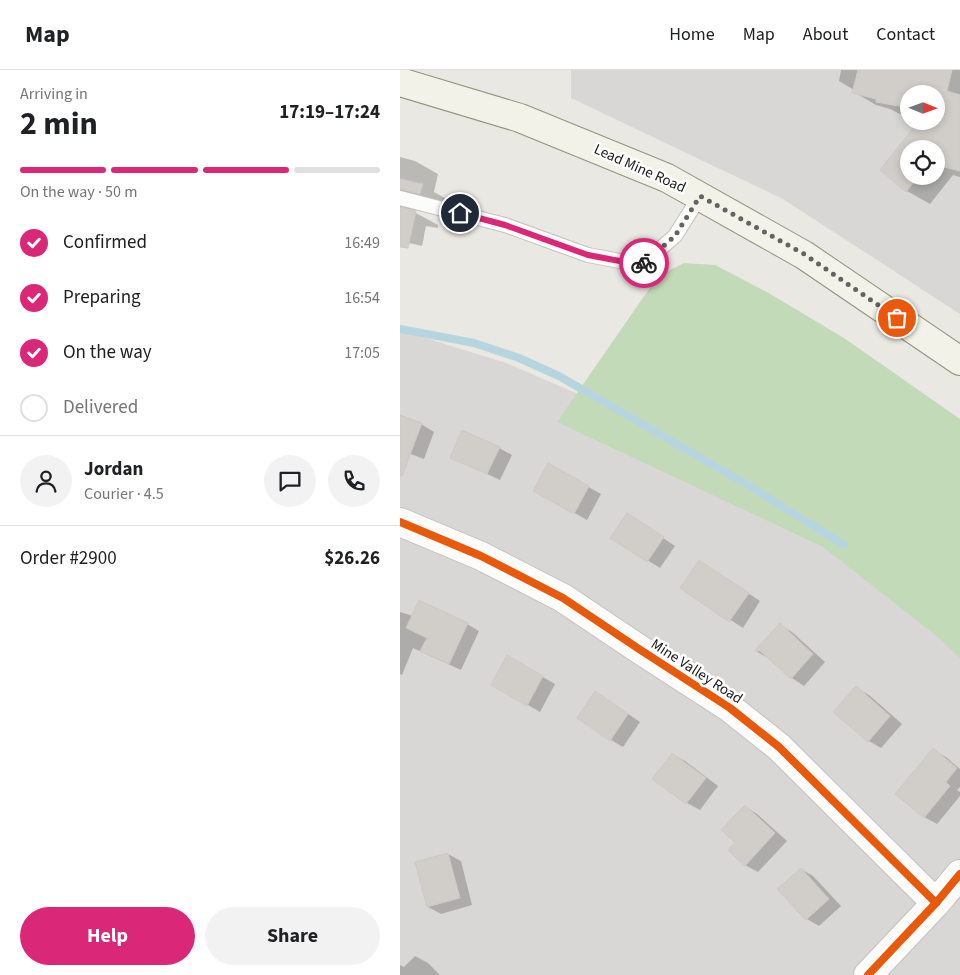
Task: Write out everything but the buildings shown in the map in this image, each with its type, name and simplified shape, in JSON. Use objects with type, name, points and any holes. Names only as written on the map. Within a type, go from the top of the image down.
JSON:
[{"type":"main road","name":"Lead Mine Road","points":[[400,82],[520,118],[667,178],[804,254],[960,361]]},
{"type":"street","name":"Mine Valley Road","points":[[400,522],[481,556],[564,598],[730,708],[779,747],[936,903]]},
{"type":"street","points":[[868,975],[936,903],[960,874]]},
{"type":"lane","points":[[400,198],[505,225],[588,255],[641,265],[675,236],[700,196]]},
{"type":"shaded area","points":[[571,70],[960,70],[960,314],[783,199],[571,98]]},
{"type":"shaded area","points":[[400,330],[506,363],[752,469],[960,629],[960,975],[400,975]]},
{"type":"green space","points":[[684,263],[715,265],[767,292],[844,338],[960,419],[960,658],[939,638],[823,547],[557,422],[658,276]]},
{"type":"waterway","points":[[400,329],[474,343],[519,358],[559,376],[751,487],[844,545]]},
{"type":"cycle path","points":[[400,522],[481,556],[563,598],[730,708],[779,747],[936,903]]},
{"type":"cycle path","points":[[868,975],[936,903],[960,874]]},
{"type":"way so far","points":[[644,263],[675,236],[700,196],[804,254],[897,318]]},
{"type":"route","points":[[460,213],[505,225],[588,255],[641,265],[644,263]]}]
